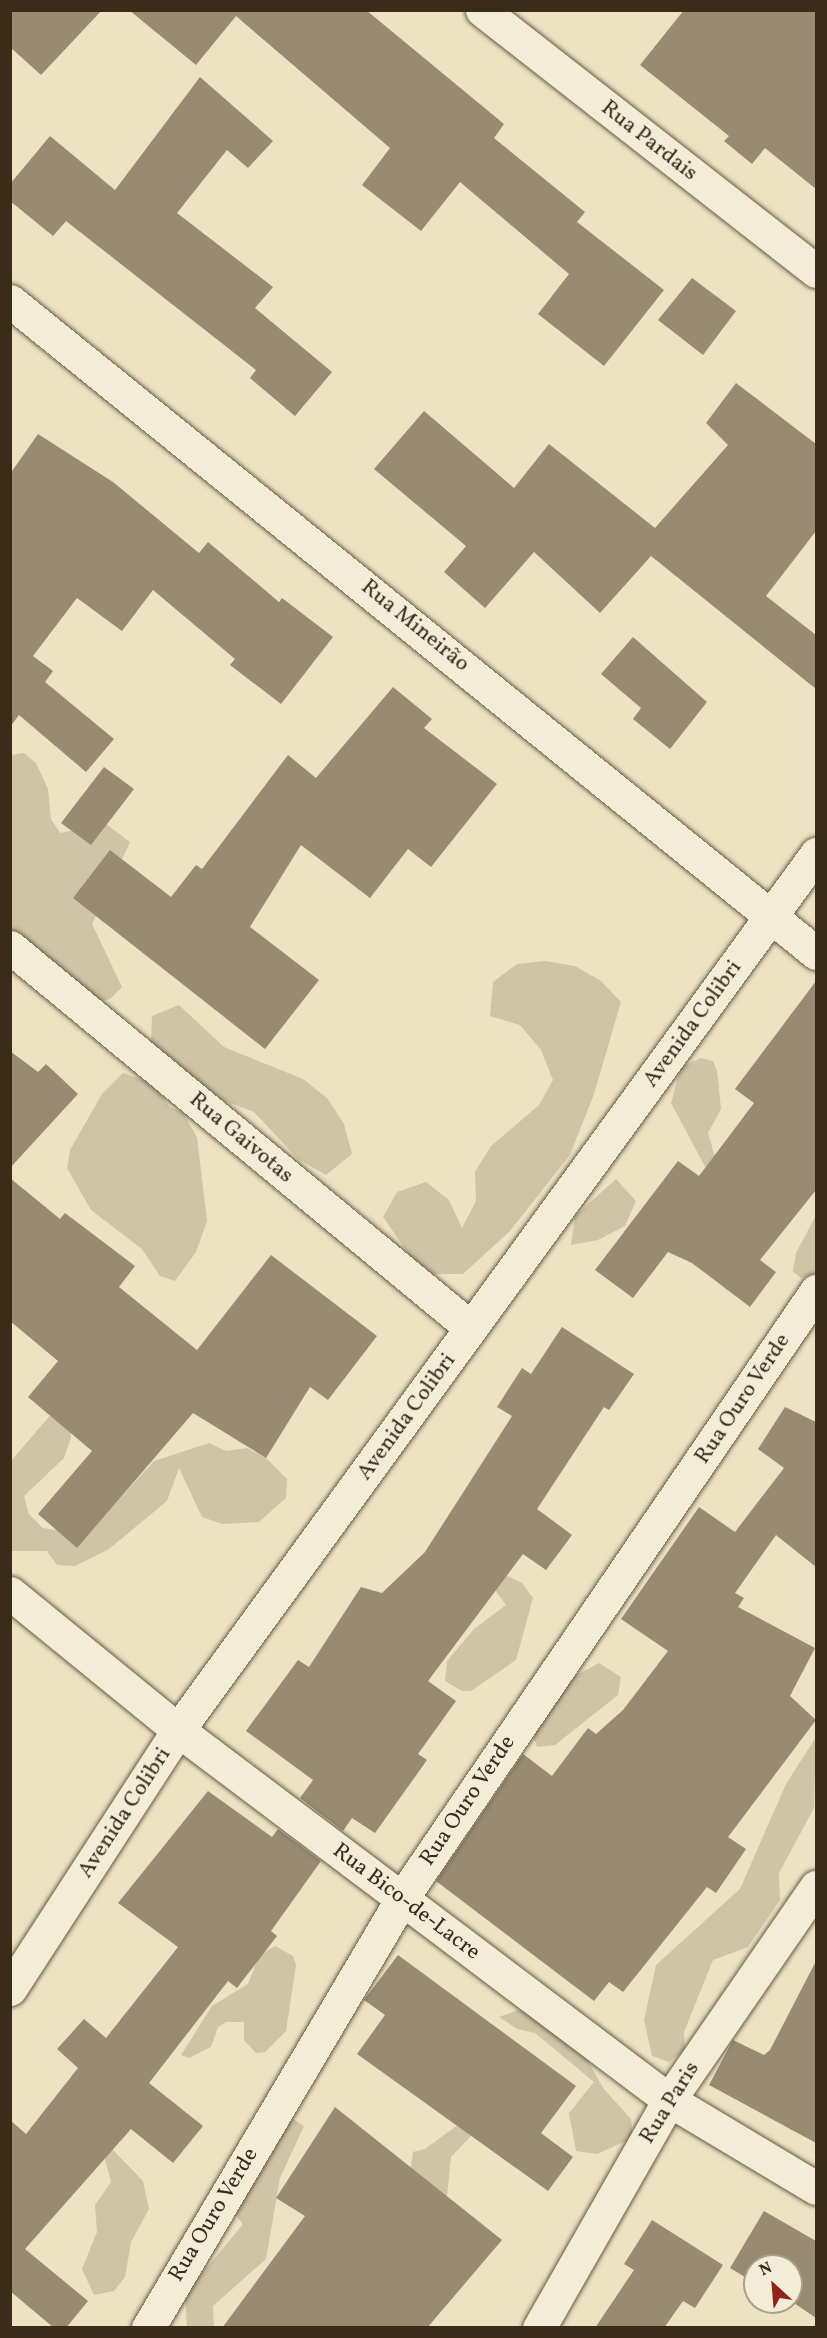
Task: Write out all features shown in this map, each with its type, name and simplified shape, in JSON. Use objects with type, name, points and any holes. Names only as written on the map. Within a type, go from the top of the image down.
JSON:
[{"type":"street","name":"Rua Pardais","points":[[482,10],[816,271]]},
{"type":"street","name":"Rua Mineirão","points":[[10,301],[774,913],[816,953]]},
{"type":"street","name":"Avenida Colibri","points":[[10,1989],[178,1730],[816,855]]},
{"type":"street","name":"Rua Gaivotas","points":[[10,947],[471,1328]]},
{"type":"street","name":"Rua Ouro Verde","points":[[148,2328],[402,1898],[816,1291]]},
{"type":"street","name":"Rua Bico-de-Lacre","points":[[10,1593],[178,1730],[669,2100],[816,2188]]},
{"type":"street","name":"Rua Paris","points":[[538,2328],[669,2100],[816,1887]]},
{"type":"shaded area","points":[[24,753],[36,763],[48,789],[51,819],[60,833],[106,824],[130,842],[92,924],[122,987],[110,999],[92,1003],[11,933],[10,755]]},
{"type":"shaded area","points":[[545,961],[575,966],[601,981],[621,1002],[594,1094],[570,1155],[510,1231],[463,1274],[433,1274],[410,1256],[383,1217],[397,1192],[426,1182],[449,1200],[462,1228],[476,1201],[475,1172],[491,1146],[539,1105],[553,1080],[541,1050],[520,1025],[490,1016],[493,982],[517,964]]},
{"type":"shaded area","points":[[179,1005],[224,1047],[303,1079],[327,1098],[344,1124],[352,1154],[326,1175],[298,1159],[254,1112],[224,1101],[151,1045],[152,1016]]},
{"type":"shaded area","points":[[701,1058],[713,1061],[717,1071],[721,1109],[708,1133],[716,1160],[708,1172],[671,1103],[681,1067]]},
{"type":"shaded area","points":[[123,1073],[152,1083],[170,1107],[183,1113],[197,1137],[207,1221],[196,1252],[175,1281],[160,1276],[142,1249],[91,1210],[67,1168],[70,1150],[102,1094]]},
{"type":"shaded area","points":[[616,1179],[636,1201],[625,1226],[598,1240],[571,1245],[575,1216]]},
{"type":"shaded area","points":[[816,1215],[816,1273],[801,1278],[793,1272],[796,1253]]},
{"type":"shaded area","points":[[53,1412],[70,1420],[71,1438],[64,1458],[24,1496],[29,1514],[43,1528],[62,1531],[101,1519],[154,1461],[209,1443],[226,1451],[247,1448],[266,1458],[287,1479],[286,1498],[259,1522],[222,1524],[202,1517],[179,1468],[167,1501],[109,1549],[75,1566],[57,1565],[47,1551],[11,1551],[11,1461]]},
{"type":"shaded area","points":[[503,1574],[522,1583],[533,1598],[516,1660],[471,1691],[462,1691],[445,1681],[447,1661],[474,1629],[506,1605],[490,1583]]},
{"type":"shaded area","points":[[599,1663],[621,1677],[618,1695],[555,1745],[537,1747],[531,1729],[568,1680]]},
{"type":"shaded area","points":[[816,1737],[814,1808],[779,1873],[780,1900],[748,1947],[713,1960],[684,2032],[685,2050],[669,2062],[652,2056],[644,2020],[656,1965],[740,1889],[786,1784]]},
{"type":"shaded area","points":[[275,1946],[293,1956],[296,1965],[286,2031],[265,2052],[256,2053],[244,2040],[244,2022],[226,2022],[218,2027],[211,2047],[189,2058],[181,2055],[212,2006],[248,1984],[259,1956]]},
{"type":"shaded area","points":[[518,2010],[535,2016],[583,2052],[603,2088],[631,2119],[633,2138],[597,2154],[576,2151],[569,2113],[594,2082],[535,2033],[517,2029],[499,2017]]},
{"type":"shaded area","points":[[287,2115],[304,2126],[280,2178],[266,2259],[213,2306],[214,2327],[187,2327],[185,2294],[243,2224],[233,2212]]},
{"type":"shaded area","points":[[466,2119],[473,2134],[451,2157],[447,2196],[410,2171],[413,2152],[425,2149]]},
{"type":"shaded area","points":[[111,2148],[143,2181],[149,2209],[131,2242],[125,2277],[114,2291],[94,2295],[82,2269],[97,2232],[95,2205],[111,2182],[104,2155]]},
{"type":"building","points":[[10,10],[102,10],[41,75],[10,47]]},
{"type":"building","points":[[129,10],[366,10],[504,124],[494,138],[585,212],[577,222],[664,290],[604,366],[538,314],[569,274],[460,182],[421,231],[362,185],[390,148],[236,16],[196,65]]},
{"type":"building","points":[[684,10],[816,10],[816,189],[765,148],[752,164],[724,141],[729,136],[640,65]]},
{"type":"building","points":[[200,77],[273,141],[248,168],[227,150],[177,213],[273,287],[255,308],[332,372],[295,416],[250,378],[256,370],[66,221],[53,236],[10,201],[10,184],[50,136],[115,190]]},
{"type":"building","points":[[692,278],[736,311],[703,355],[658,320]]},
{"type":"building","points":[[736,383],[816,444],[816,531],[766,596],[816,635],[816,689],[651,556],[600,613],[534,552],[485,608],[444,572],[466,546],[374,469],[424,411],[514,488],[549,444],[655,528],[728,445],[706,423]]},
{"type":"building","points":[[38,434],[113,482],[199,553],[208,542],[279,602],[282,598],[333,637],[281,704],[230,665],[235,659],[153,590],[122,631],[77,598],[33,656],[53,671],[45,682],[114,739],[86,772],[19,715],[10,727],[10,474]]},
{"type":"building","points":[[633,637],[707,702],[670,749],[633,719],[641,708],[601,674]]},
{"type":"building","points":[[393,687],[432,719],[424,728],[497,784],[431,867],[408,849],[370,898],[301,845],[250,927],[319,980],[265,1049],[73,898],[110,850],[171,897],[196,865],[202,869],[288,755],[316,778]]},
{"type":"building","points":[[104,767],[134,789],[91,845],[61,823]]},
{"type":"building","points":[[816,981],[816,1190],[760,1260],[776,1272],[750,1307],[692,1263],[668,1252],[633,1298],[595,1270],[678,1161],[699,1176],[754,1103],[735,1089]]},
{"type":"building","points":[[10,1051],[38,1072],[46,1064],[78,1094],[10,1168]]},
{"type":"building","points":[[10,1178],[60,1219],[65,1213],[135,1266],[119,1287],[197,1350],[271,1255],[377,1336],[328,1400],[310,1387],[266,1458],[193,1413],[77,1548],[38,1514],[92,1451],[28,1397],[58,1361],[10,1321]]},
{"type":"building","points":[[562,1327],[634,1374],[609,1410],[604,1407],[537,1509],[572,1535],[546,1570],[523,1554],[428,1681],[456,1701],[418,1754],[427,1760],[375,1833],[352,1818],[343,1831],[300,1798],[313,1780],[246,1731],[298,1660],[309,1667],[361,1587],[382,1593],[425,1552],[512,1416],[497,1407],[522,1368],[531,1374]]},
{"type":"building","points":[[785,1407],[816,1422],[816,1567],[776,1535],[735,1593],[744,1598],[738,1607],[815,1648],[790,1696],[816,1720],[728,1837],[746,1849],[716,1893],[707,1887],[623,1992],[609,1982],[594,2001],[436,1881],[523,1754],[552,1776],[588,1728],[596,1734],[623,1710],[668,1651],[621,1619],[699,1507],[735,1532],[784,1468],[758,1449]]},
{"type":"building","points":[[208,1791],[272,1837],[278,1829],[321,1861],[271,1931],[277,1936],[237,1988],[228,1981],[149,2083],[203,2126],[173,2163],[131,2129],[25,2249],[88,2301],[66,2328],[54,2328],[10,2291],[10,2120],[26,2134],[78,2068],[57,2049],[84,2019],[106,2038],[178,1947],[118,1903]]},
{"type":"building","points":[[398,1955],[576,2086],[541,2133],[573,2157],[548,2191],[357,2054],[385,2015],[364,2000]]},
{"type":"building","points":[[816,1961],[816,2143],[709,2085],[733,2040],[764,2055],[770,2050]]},
{"type":"building","points":[[335,2107],[502,2240],[427,2328],[222,2328],[305,2216],[276,2198]]},
{"type":"building","points":[[764,2211],[816,2241],[816,2318],[803,2309],[803,2254],[743,2254],[743,2276],[730,2268]]},
{"type":"building","points":[[652,2220],[723,2265],[695,2308],[683,2301],[664,2328],[595,2328],[634,2270],[624,2264]]}]
